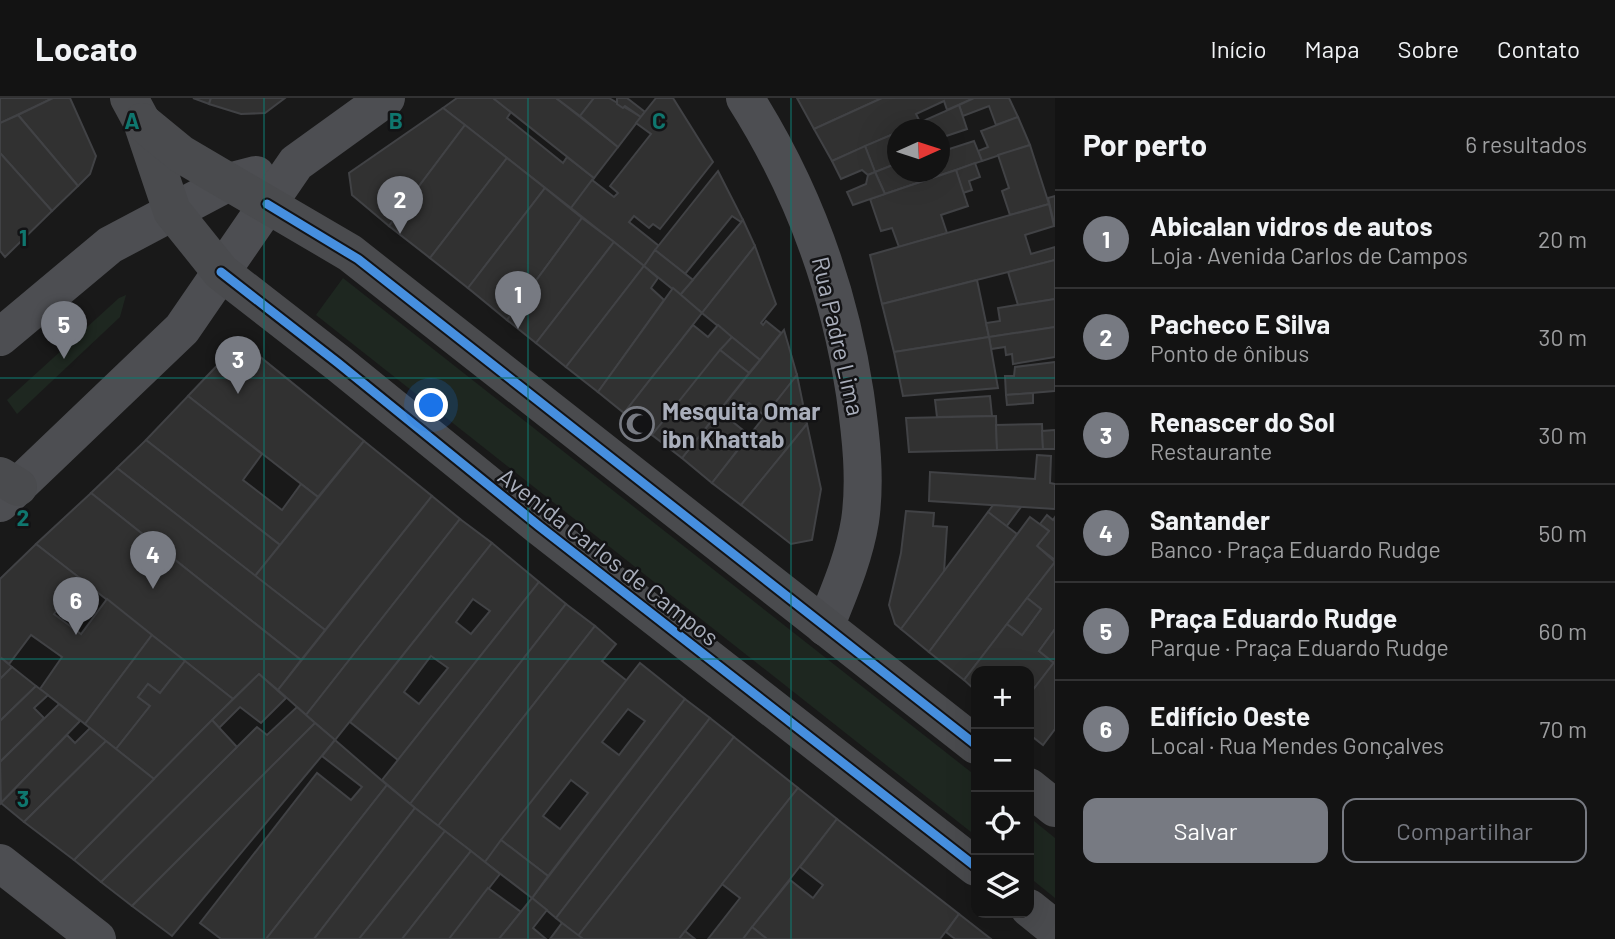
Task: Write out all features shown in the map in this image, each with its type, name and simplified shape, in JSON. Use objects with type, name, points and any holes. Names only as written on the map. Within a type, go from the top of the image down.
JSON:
[{"type":"main road","points":[[135,110],[181,154],[358,259],[971,742]]},
{"type":"main road","name":"Avenida Carlos de Campos","points":[[135,110],[173,211],[221,272],[320,348],[550,535],[971,863]]},
{"type":"main road","points":[[1034,791],[1055,808]]},
{"type":"main road","points":[[1034,912],[1055,929]]},
{"type":"street","points":[[6,489],[182,329],[296,163],[386,98]]},
{"type":"street","name":"Rua Padre Lima","points":[[745,98],[770,139],[819,247],[832,286],[852,370],[860,426],[860,519],[853,553],[825,627]]},
{"type":"street","points":[[0,337],[110,245],[229,182],[296,163]]},
{"type":"street","points":[[0,863],[97,939]]},
{"type":"shaded area","points":[[343,278],[971,772],[971,832],[316,315]]},
{"type":"shaded area","points":[[126,295],[120,317],[17,414],[7,400],[119,298]]},
{"type":"shaded area","points":[[1034,821],[1055,838],[1055,898],[1034,881]]},
{"type":"building","points":[[0,98],[53,98],[0,123]]},
{"type":"building","points":[[53,98],[70,98],[96,156],[90,174],[78,186],[18,115]]},
{"type":"building","points":[[193,98],[211,98],[209,104]]},
{"type":"building","points":[[211,98],[285,98],[265,113],[241,114],[209,104]]},
{"type":"building","points":[[457,98],[493,98],[511,112],[507,118],[563,163],[567,157],[594,178],[571,208],[443,108]]},
{"type":"building","points":[[493,98],[556,98],[618,147],[594,178]]},
{"type":"building","points":[[556,98],[594,98],[580,116]]},
{"type":"building","points":[[594,98],[609,98],[641,117],[618,147],[580,116]]},
{"type":"building","points":[[617,98],[627,98],[645,112],[641,117],[625,106],[623,108],[617,104]]},
{"type":"building","points":[[656,98],[673,98],[713,162],[660,229],[653,224],[649,228],[634,216],[629,222],[659,246],[644,266],[571,208],[592,180],[614,197],[618,193],[610,186],[651,134],[636,123]]},
{"type":"building","points":[[797,98],[882,98],[814,129]]},
{"type":"building","points":[[882,98],[974,98],[947,110],[944,101],[916,114],[918,119],[887,119],[887,137],[832,161],[814,129]]},
{"type":"building","points":[[974,98],[1009,98],[1018,117],[996,125],[989,106],[963,116],[959,105]]},
{"type":"building","points":[[959,105],[967,129],[950,135],[950,119],[928,119]]},
{"type":"building","points":[[443,108],[465,125],[389,226],[352,195],[349,173]]},
{"type":"building","points":[[18,115],[78,186],[52,211],[0,153],[0,123]]},
{"type":"building","points":[[1018,117],[1030,145],[982,161],[978,151],[988,147],[981,131]]},
{"type":"building","points":[[465,125],[507,158],[430,258],[389,226]]},
{"type":"building","points":[[887,137],[887,167],[875,172],[865,146]]},
{"type":"building","points":[[974,141],[982,161],[950,172],[950,149]]},
{"type":"building","points":[[1030,145],[1049,204],[1010,215],[1002,191],[1009,188],[998,155]]},
{"type":"building","points":[[865,146],[875,172],[868,175],[862,170],[841,179],[832,161]]},
{"type":"building","points":[[0,153],[52,211],[5,257],[0,251]]},
{"type":"building","points":[[507,158],[545,188],[468,288],[430,258]]},
{"type":"building","points":[[975,163],[980,177],[969,181],[972,190],[963,193],[956,170]]},
{"type":"building","points":[[887,167],[887,182],[920,182],[885,194],[875,172]]},
{"type":"building","points":[[956,170],[968,206],[941,215],[947,233],[899,247],[892,228],[881,231],[870,199],[920,182],[950,182],[950,172]]},
{"type":"building","points":[[718,171],[743,220],[741,222],[732,216],[685,274],[655,250]]},
{"type":"building","points":[[875,172],[885,194],[853,205],[847,192],[866,184],[868,175]]},
{"type":"building","points":[[545,188],[582,218],[507,320],[468,288]]},
{"type":"building","points":[[1055,196],[1055,227],[1048,198]]},
{"type":"building","points":[[1049,204],[1054,226],[1025,235],[1031,254],[1055,247],[1055,260],[882,304],[870,255]]},
{"type":"building","points":[[582,218],[614,242],[536,343],[507,320]]},
{"type":"building","points":[[743,220],[755,246],[702,313],[680,295]]},
{"type":"building","points":[[614,242],[644,266],[566,367],[536,343]]},
{"type":"building","points":[[755,246],[776,304],[761,323],[763,325],[766,321],[781,333],[760,360],[702,313]]},
{"type":"building","points":[[655,250],[693,280],[680,295],[644,266]]},
{"type":"building","points":[[1055,260],[1055,299],[1018,305],[1008,272]]},
{"type":"building","points":[[644,266],[658,278],[651,288],[664,300],[598,392],[566,367]]},
{"type":"building","points":[[977,280],[989,337],[894,352],[882,304]]},
{"type":"building","points":[[673,288],[702,313],[624,413],[598,392]]},
{"type":"building","points":[[1055,299],[1055,327],[989,337],[986,323],[1000,321],[998,308]]},
{"type":"building","points":[[693,325],[708,337],[718,325],[732,337],[652,435],[624,413]]},
{"type":"building","points":[[1055,327],[1055,357],[1013,364],[1012,354],[1006,355],[1005,347],[991,349],[989,337]]},
{"type":"building","points":[[784,330],[797,375],[765,416],[749,403],[733,422],[749,435],[712,483],[682,458]]},
{"type":"building","points":[[732,337],[760,360],[749,373],[720,350]]},
{"type":"building","points":[[989,337],[998,388],[903,396],[894,352]]},
{"type":"building","points":[[248,347],[364,441],[318,497],[188,396],[231,351]]},
{"type":"building","points":[[720,350],[749,373],[682,458],[652,435]]},
{"type":"building","points":[[1055,362],[1055,391],[1006,395],[1005,376],[1014,376],[1015,367]]},
{"type":"building","points":[[797,375],[807,424],[741,505],[712,483]]},
{"type":"building","points":[[1033,393],[1033,403],[1007,405],[1006,395]]},
{"type":"building","points":[[188,396],[262,454],[243,480],[282,510],[301,484],[318,497],[280,545],[146,440]]},
{"type":"building","points":[[990,396],[992,416],[937,417],[935,400]]},
{"type":"building","points":[[996,416],[997,450],[909,452],[906,418]]},
{"type":"building","points":[[807,424],[821,489],[812,540],[791,544],[741,505]]},
{"type":"building","points":[[1042,424],[1043,449],[997,450],[996,425]]},
{"type":"building","points":[[1055,430],[1055,449],[1043,449],[1042,431]]},
{"type":"building","points":[[146,440],[280,545],[255,576],[117,468]]},
{"type":"building","points":[[364,441],[432,496],[325,630],[255,576]]},
{"type":"building","points":[[1037,455],[1051,456],[1050,483],[1055,484],[1055,509],[929,501],[930,472],[1035,479]]},
{"type":"building","points":[[117,468],[325,630],[301,660],[91,493]]},
{"type":"building","points":[[91,493],[301,660],[278,690],[259,674],[233,699],[36,544]]},
{"type":"building","points":[[432,496],[460,519],[306,715],[278,690]]},
{"type":"building","points":[[993,505],[1021,507],[1006,527],[988,512]]},
{"type":"building","points":[[906,511],[934,513],[933,526],[947,527],[944,572],[901,629],[895,624],[889,605],[901,553]]},
{"type":"building","points":[[988,512],[1017,534],[929,652],[901,629]]},
{"type":"building","points":[[1047,515],[1053,520],[1055,517],[1055,560],[1037,546],[1049,531],[1040,524]]},
{"type":"building","points":[[1030,517],[1049,531],[1037,546],[1055,562],[975,666],[971,666],[971,671],[964,680],[929,652]]},
{"type":"building","points":[[460,519],[492,543],[335,740],[306,715]]},
{"type":"building","points":[[492,543],[539,582],[398,760],[350,722]],"holes":[[[473,599],[490,611],[471,634],[456,622]],[[431,656],[448,668],[419,704],[404,692]]]},
{"type":"building","points":[[36,544],[81,579],[54,614],[81,634],[107,599],[152,635],[85,724],[40,689],[62,657],[31,635],[9,664],[0,657],[0,579]]},
{"type":"building","points":[[1055,562],[1055,629],[1039,651],[1054,663],[1034,689],[1034,666],[975,666],[1007,624],[1022,635],[1041,609],[1027,598]]},
{"type":"building","points":[[539,582],[566,604],[410,804],[382,780]]},
{"type":"building","points":[[1027,598],[1041,609],[1022,635],[1007,624]]},
{"type":"building","points":[[566,604],[595,626],[438,826],[410,804]]},
{"type":"building","points":[[595,626],[616,644],[602,661],[627,681],[485,862],[438,826]]},
{"type":"building","points":[[1055,629],[1055,661],[1054,663],[1039,651]]},
{"type":"building","points":[[152,635],[185,661],[160,693],[148,684],[138,697],[150,706],[116,749],[85,724]]},
{"type":"building","points":[[0,657],[12,667],[0,679]]},
{"type":"building","points":[[185,661],[233,699],[154,779],[116,749],[150,706],[138,697],[148,684],[160,693]]},
{"type":"building","points":[[1055,661],[1055,729],[1043,745],[1034,738],[1034,688]]},
{"type":"building","points":[[640,663],[685,699],[548,876],[501,840]],"holes":[[[628,709],[645,721],[619,755],[602,742]],[[571,780],[588,793],[560,829],[543,816]]]},
{"type":"building","points":[[12,667],[36,686],[0,721],[0,679]]},
{"type":"building","points":[[971,671],[971,686],[964,680]]},
{"type":"building","points":[[259,674],[286,698],[261,723],[240,707],[219,728],[212,720]]},
{"type":"building","points":[[36,686],[48,695],[34,708],[44,718],[0,762],[0,721]]},
{"type":"building","points":[[685,699],[710,718],[556,918],[532,898]]},
{"type":"building","points":[[59,704],[80,721],[1,803],[0,762]]},
{"type":"building","points":[[297,707],[315,723],[132,906],[101,882],[257,727],[267,735]]},
{"type":"building","points":[[710,718],[734,737],[578,936],[556,918]]},
{"type":"building","points":[[212,720],[237,747],[101,882],[74,860]]},
{"type":"building","points":[[315,723],[335,740],[172,936],[132,906]]},
{"type":"building","points":[[90,728],[106,741],[24,822],[1,803],[67,735],[75,743]]},
{"type":"building","points":[[734,737],[798,788],[679,939],[583,939],[578,936]]},
{"type":"building","points":[[335,740],[387,785],[266,939],[221,939],[200,923],[317,773],[351,800],[362,787],[322,756]]},
{"type":"building","points":[[106,741],[154,779],[74,860],[24,822]]},
{"type":"building","points":[[387,785],[415,808],[314,939],[266,939]]},
{"type":"building","points":[[798,788],[837,819],[743,939],[708,939],[740,898],[722,884]]},
{"type":"building","points":[[415,808],[445,831],[359,939],[314,939]]},
{"type":"building","points":[[837,819],[959,914],[940,939],[767,939],[752,927],[790,880],[813,898],[823,885],[800,867]]},
{"type":"building","points":[[445,831],[471,851],[402,939],[359,939]]},
{"type":"building","points":[[501,840],[548,876],[532,898],[485,862]]},
{"type":"building","points":[[471,851],[500,874],[449,939],[402,939]]},
{"type":"building","points":[[488,888],[521,912],[499,939],[449,939]]},
{"type":"building","points":[[532,898],[547,910],[533,928],[546,939],[499,939]]},
{"type":"building","points":[[959,914],[991,939],[955,939],[946,932]]},
{"type":"building","points":[[562,923],[582,938],[550,939]]},
{"type":"building","points":[[752,927],[767,939],[743,939]]},
{"type":"building","points":[[685,931],[695,939],[679,939]]},
{"type":"cycle path","points":[[267,204],[358,259],[971,741]]},
{"type":"cycle path","points":[[221,272],[539,526],[971,863]]},
{"type":"place","name":"Pacheco E Silva","points":[[400,234]]},
{"type":"place","name":"Abicalan vidros de autos","points":[[518,329]]},
{"type":"place","name":"Praça Eduardo Rudge","points":[[64,359]]},
{"type":"place","name":"Renascer do Sol","points":[[238,394]]},
{"type":"place","name":"Mesquita Omar ibn Khattab","points":[[637,424]]},
{"type":"place","name":"Santander","points":[[153,589]]},
{"type":"place","name":"Edifício Oeste","points":[[76,635]]}]
